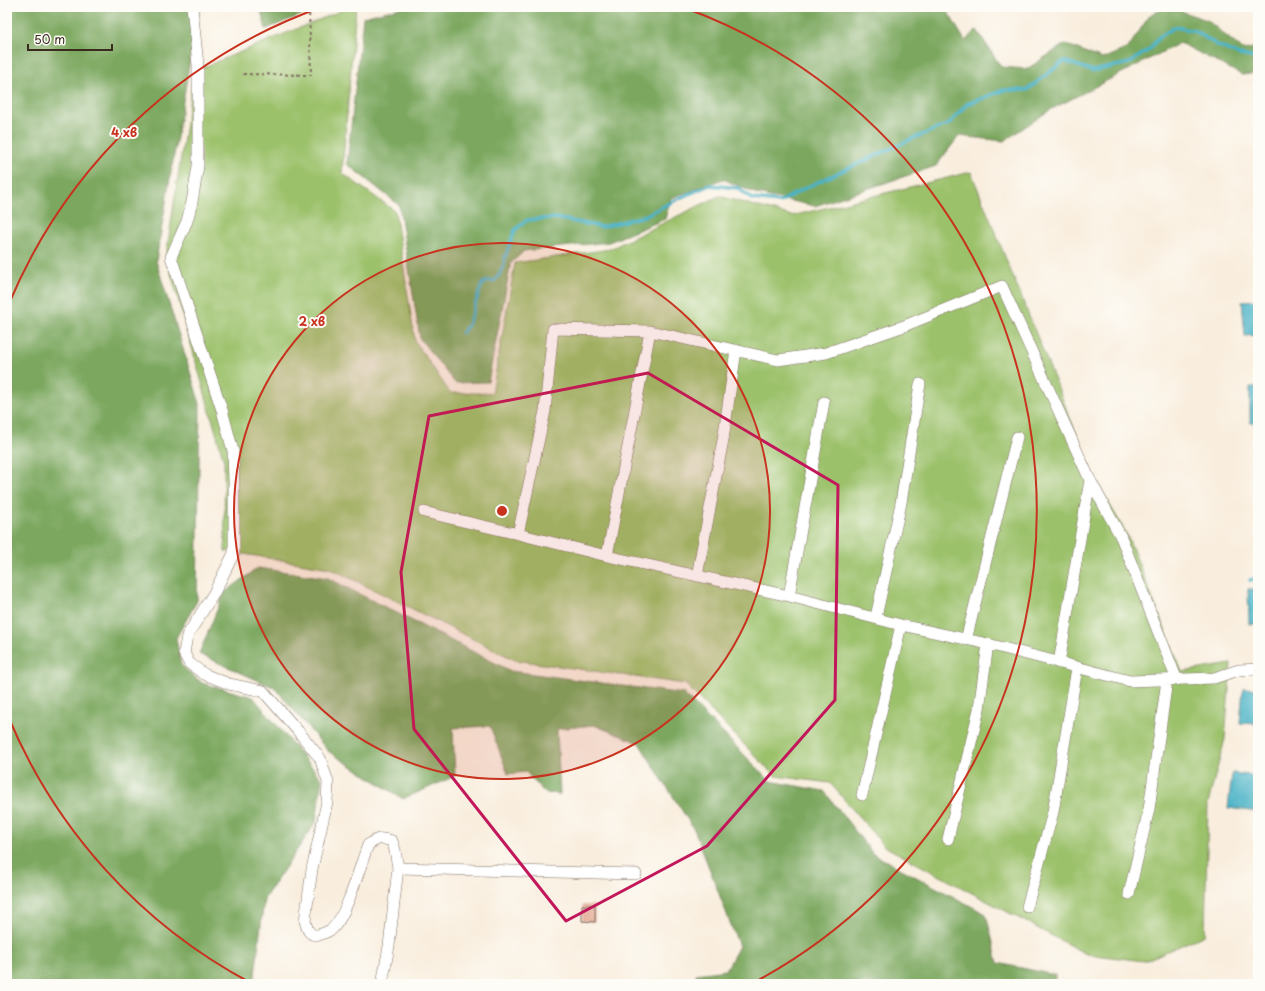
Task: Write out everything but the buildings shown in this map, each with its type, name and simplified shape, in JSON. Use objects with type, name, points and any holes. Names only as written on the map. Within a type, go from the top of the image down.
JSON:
[{"type":"lane","points":[[192,7],[198,65],[198,166],[187,221],[171,257],[222,410],[233,451],[234,553],[214,593],[187,636],[184,653],[189,663],[204,674],[229,684],[263,691],[320,758],[328,782],[327,802],[312,869],[305,921],[307,930],[311,934],[315,936],[329,931],[333,928],[344,911],[368,845],[377,838],[385,838],[392,841],[398,868],[389,946],[382,984]]},
{"type":"lane","points":[[518,534],[545,411],[553,329],[650,331],[778,360],[826,353],[904,326],[1002,286],[1090,480],[1121,537],[1172,680],[1149,809],[1129,894]]},
{"type":"lane","points":[[607,556],[650,331]]},
{"type":"lane","points":[[698,576],[723,440],[736,350]]},
{"type":"lane","points":[[876,617],[901,503],[920,384]]},
{"type":"lane","points":[[789,596],[824,402]]},
{"type":"lane","points":[[966,640],[1017,437]]},
{"type":"lane","points":[[1059,663],[1090,480]]},
{"type":"lane","points":[[424,512],[607,556],[789,596],[876,617],[901,625],[988,644],[1077,668],[1130,680],[1214,678],[1239,670],[1258,669]]},
{"type":"lane","points":[[862,795],[901,625]]},
{"type":"lane","points":[[948,839],[979,709],[988,644]]},
{"type":"lane","points":[[1027,908],[1053,812],[1077,668]]},
{"type":"lane","points":[[398,868],[636,874]]},
{"type":"path","points":[[243,74],[311,75],[309,7]]},
{"type":"highlighted area","points":[[648,373],[838,485],[835,700],[707,846],[566,921],[414,729],[401,572],[429,416]]},
{"type":"green space","points":[[7,7],[199,7],[156,261],[200,404],[197,601],[176,638],[181,665],[202,683],[253,697],[322,779],[316,822],[264,899],[254,984],[7,984]]},
{"type":"green space","points":[[260,7],[303,7],[304,14],[266,29]]},
{"type":"green space","points":[[350,7],[356,7],[342,173],[395,211],[415,341],[450,393],[492,393],[515,263],[610,249],[719,196],[792,216],[971,172],[1093,475],[1127,535],[1182,672],[1231,664],[1225,739],[1208,803],[1205,935],[1144,961],[1086,954],[884,846],[830,783],[775,776],[685,684],[515,660],[330,568],[225,551],[224,461],[166,256],[194,71]]},
{"type":"green space","points":[[404,7],[945,7],[965,41],[977,30],[1001,67],[1027,69],[1065,44],[1102,59],[1128,48],[1150,15],[1168,7],[1207,20],[1243,50],[1258,47],[1258,73],[1242,75],[1180,43],[1050,110],[1004,141],[959,136],[936,166],[815,206],[757,194],[723,179],[671,198],[665,219],[609,242],[524,251],[511,263],[488,382],[455,383],[420,339],[399,205],[347,164],[363,17]]},
{"type":"green space","points":[[258,568],[328,578],[511,671],[684,694],[770,781],[824,791],[873,854],[986,914],[998,963],[1055,975],[1055,984],[697,984],[696,974],[726,970],[739,946],[695,831],[639,743],[594,725],[557,729],[560,794],[545,793],[526,772],[508,774],[490,726],[453,728],[455,776],[403,799],[328,751],[275,688],[199,654],[224,593]]},
{"type":"water","points":[[1258,300],[1258,335],[1245,336],[1242,301]]},
{"type":"water","points":[[1250,387],[1258,387],[1258,423],[1250,423]]},
{"type":"water","points":[[1248,589],[1258,589],[1258,624],[1249,624]]},
{"type":"water","points":[[1243,688],[1258,689],[1258,724],[1240,723]]},
{"type":"water","points":[[1232,773],[1258,776],[1258,812],[1228,808]]},
{"type":"waterway","points":[[462,333],[468,325],[482,284],[487,281],[494,281],[499,275],[504,265],[505,257],[515,230],[527,220],[555,218],[602,227],[644,216],[710,185],[738,188],[752,199],[780,202],[807,187],[914,138],[949,124],[967,104],[1004,90],[1027,90],[1064,61],[1093,71],[1129,63],[1150,49],[1159,37],[1175,27],[1195,31],[1217,45],[1239,55],[1258,58]]},
{"type":"waterway","points":[[1250,580],[1258,578]]}]
